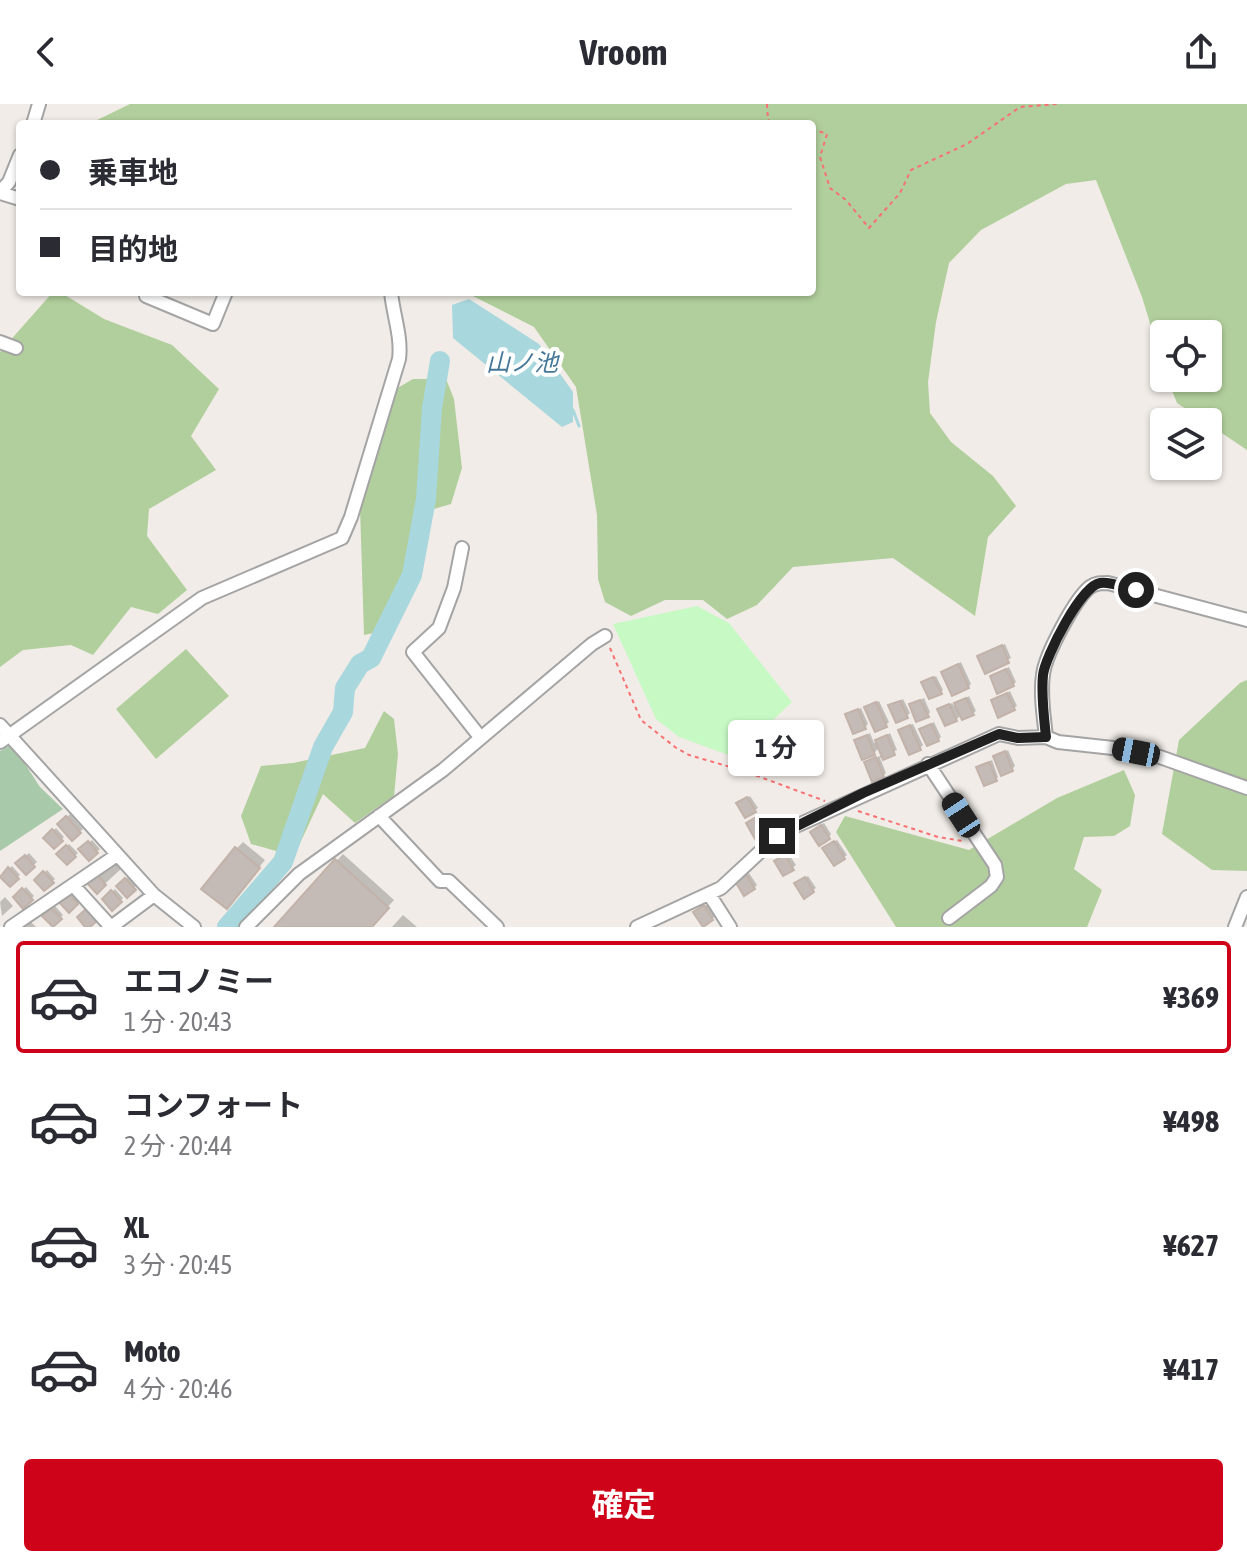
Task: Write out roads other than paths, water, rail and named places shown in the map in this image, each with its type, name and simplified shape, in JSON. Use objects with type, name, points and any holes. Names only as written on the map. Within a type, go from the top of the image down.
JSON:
[{"type":"street","points":[[0,193],[16,165]]},
{"type":"street","points":[[146,296],[213,324],[224,296]]},
{"type":"street","points":[[5,740],[217,589],[342,538],[399,359],[401,345],[391,296]]},
{"type":"street","points":[[0,342],[16,348]]},
{"type":"street","points":[[462,548],[454,588],[439,628],[413,652],[480,737]]},
{"type":"street","points":[[1046,737],[1043,675],[1049,656],[1089,588],[1108,583],[1247,620]]},
{"type":"street","points":[[246,927],[299,874],[443,770],[605,636]]},
{"type":"street","points":[[0,725],[5,740],[154,895],[194,927]]},
{"type":"street","points":[[637,927],[721,888],[777,836],[999,734],[1018,738],[1046,737],[1058,742],[1160,757],[1247,788]]},
{"type":"street","points":[[928,764],[995,865],[997,877],[991,886],[949,918]]},
{"type":"street","points":[[379,816],[440,881],[449,881],[497,927]]},
{"type":"street","points":[[11,927],[117,855]]},
{"type":"street","points":[[73,885],[111,927],[154,895]]},
{"type":"street","points":[[709,894],[730,927]]},
{"type":"street","points":[[1235,927],[1247,897]]},
{"type":"street","points":[[26,916],[35,927]]},
{"type":"water","name":"山ノ池","points":[[469,299],[539,344],[573,392],[573,422],[562,427],[453,338],[452,305]]},
{"type":"waterway","points":[[227,927],[283,862],[323,747],[343,712],[345,688],[360,664],[371,658],[412,575],[426,499],[432,408],[440,361]]},
{"type":"waterway","points":[[573,410],[579,426]]}]
